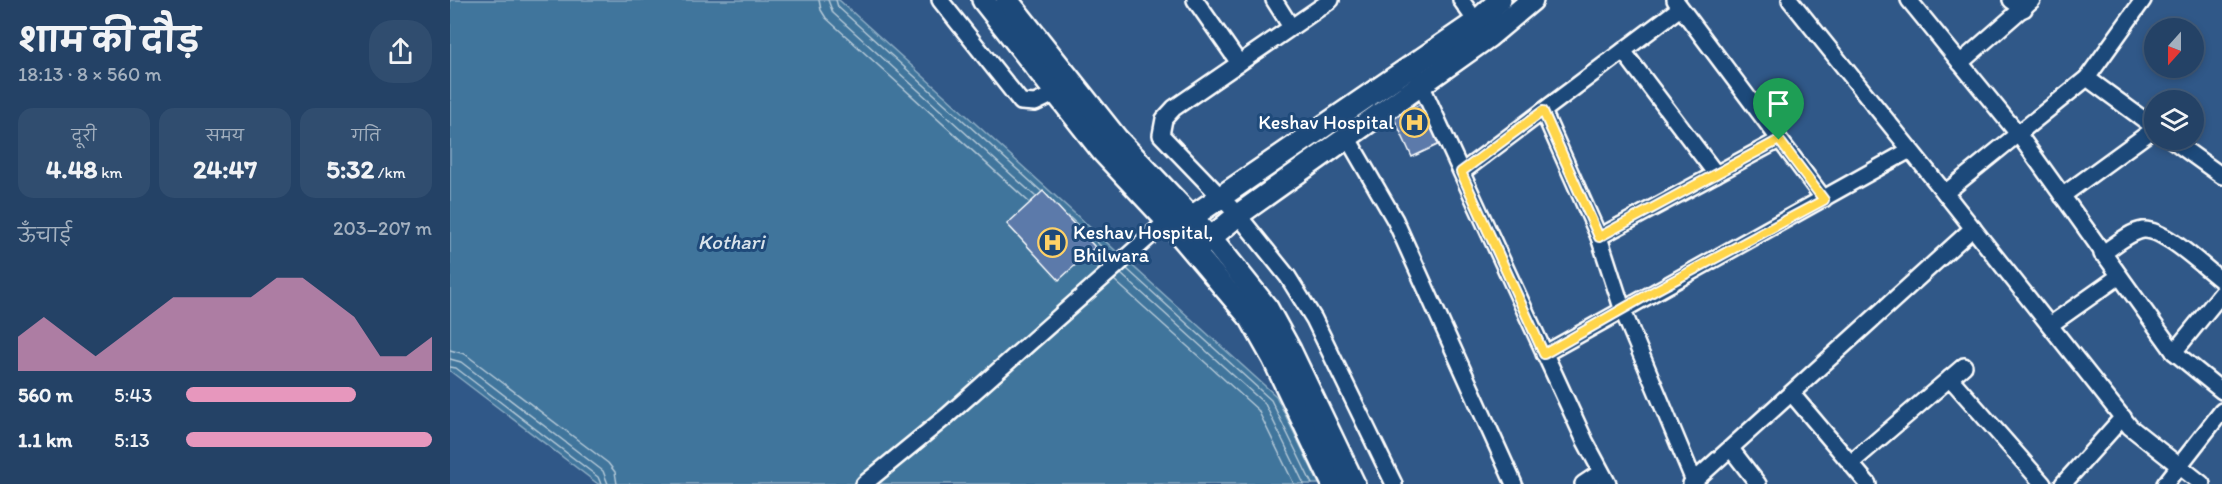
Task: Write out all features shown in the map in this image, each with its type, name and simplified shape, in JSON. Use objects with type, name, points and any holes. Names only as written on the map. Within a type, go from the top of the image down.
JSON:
[{"type":"main road","points":[[983,0],[1102,151],[1178,222],[1211,238],[1267,308],[1290,350],[1354,484]]},
{"type":"main road","points":[[1007,0],[1117,139],[1178,222],[1194,251],[1251,319],[1273,358],[1333,484]]},
{"type":"main road","points":[[1482,29],[1500,0]]},
{"type":"main road","points":[[1178,222],[1334,121],[1533,0]]},
{"type":"main road","points":[[1194,251],[1238,215],[1347,137],[1416,73]]},
{"type":"street","points":[[940,0],[1022,102],[1035,103],[1056,93]]},
{"type":"street","points":[[1195,0],[1239,63]]},
{"type":"street","points":[[1274,0],[1291,27]]},
{"type":"street","points":[[1331,0],[1174,108],[1164,119],[1161,130],[1165,141],[1238,215],[1288,277],[1304,301],[1394,484]]},
{"type":"street","points":[[1461,0],[1482,29]]},
{"type":"street","points":[[1790,0],[2130,427],[2202,484]]},
{"type":"street","points":[[1909,0],[2019,135],[2118,277],[2174,352],[2222,391]]},
{"type":"street","points":[[1945,193],[2088,78],[2141,1]]},
{"type":"street","points":[[1960,63],[2023,3]]},
{"type":"street","points":[[1461,172],[1623,51],[1677,4],[1824,200]]},
{"type":"street","points":[[1623,51],[1716,174]]},
{"type":"street","points":[[1416,73],[1544,354],[1605,478],[1583,484]]},
{"type":"street","points":[[2088,78],[2144,120]]},
{"type":"street","points":[[1543,111],[1599,237],[1623,311],[1692,483],[1973,228]]},
{"type":"street","points":[[2062,196],[2144,135]]},
{"type":"street","points":[[1347,137],[1395,220],[1514,484]]},
{"type":"street","points":[[1599,237],[1779,140]]},
{"type":"street","points":[[1544,354],[1623,311],[1656,290],[1824,200],[1910,150]]},
{"type":"street","points":[[2186,150],[2222,176]]},
{"type":"street","points":[[864,484],[1178,222]]},
{"type":"street","points":[[2102,254],[2133,233],[2152,231],[2168,238],[2222,281]]},
{"type":"street","points":[[2050,325],[2118,277]]},
{"type":"street","points":[[2174,352],[2222,293]]},
{"type":"street","points":[[1851,463],[1964,366]]},
{"type":"street","points":[[1950,378],[2043,484]]},
{"type":"street","points":[[1792,394],[1868,484]]},
{"type":"street","points":[[2165,484],[2222,411]]},
{"type":"street","points":[[2063,484],[2123,417]]},
{"type":"street","points":[[1731,449],[1758,484]]},
{"type":"water","name":"Kothari","points":[[450,0],[839,0],[1276,396],[1319,484],[598,484],[450,371]]},
{"type":"building","points":[[1421,104],[1440,144],[1412,157],[1393,116]]},
{"type":"building","points":[[1043,191],[1095,247],[1059,280],[1007,224]]},
{"type":"place","name":"Keshav Hospital","points":[[1415,122]]},
{"type":"place","name":"Keshav Hospital, Bhilwara","points":[[1052,243]]},
{"type":"route","points":[[1543,111],[1599,237],[1779,140],[1824,200],[1656,290],[1623,311],[1544,354],[1461,172],[1543,111]]}]
